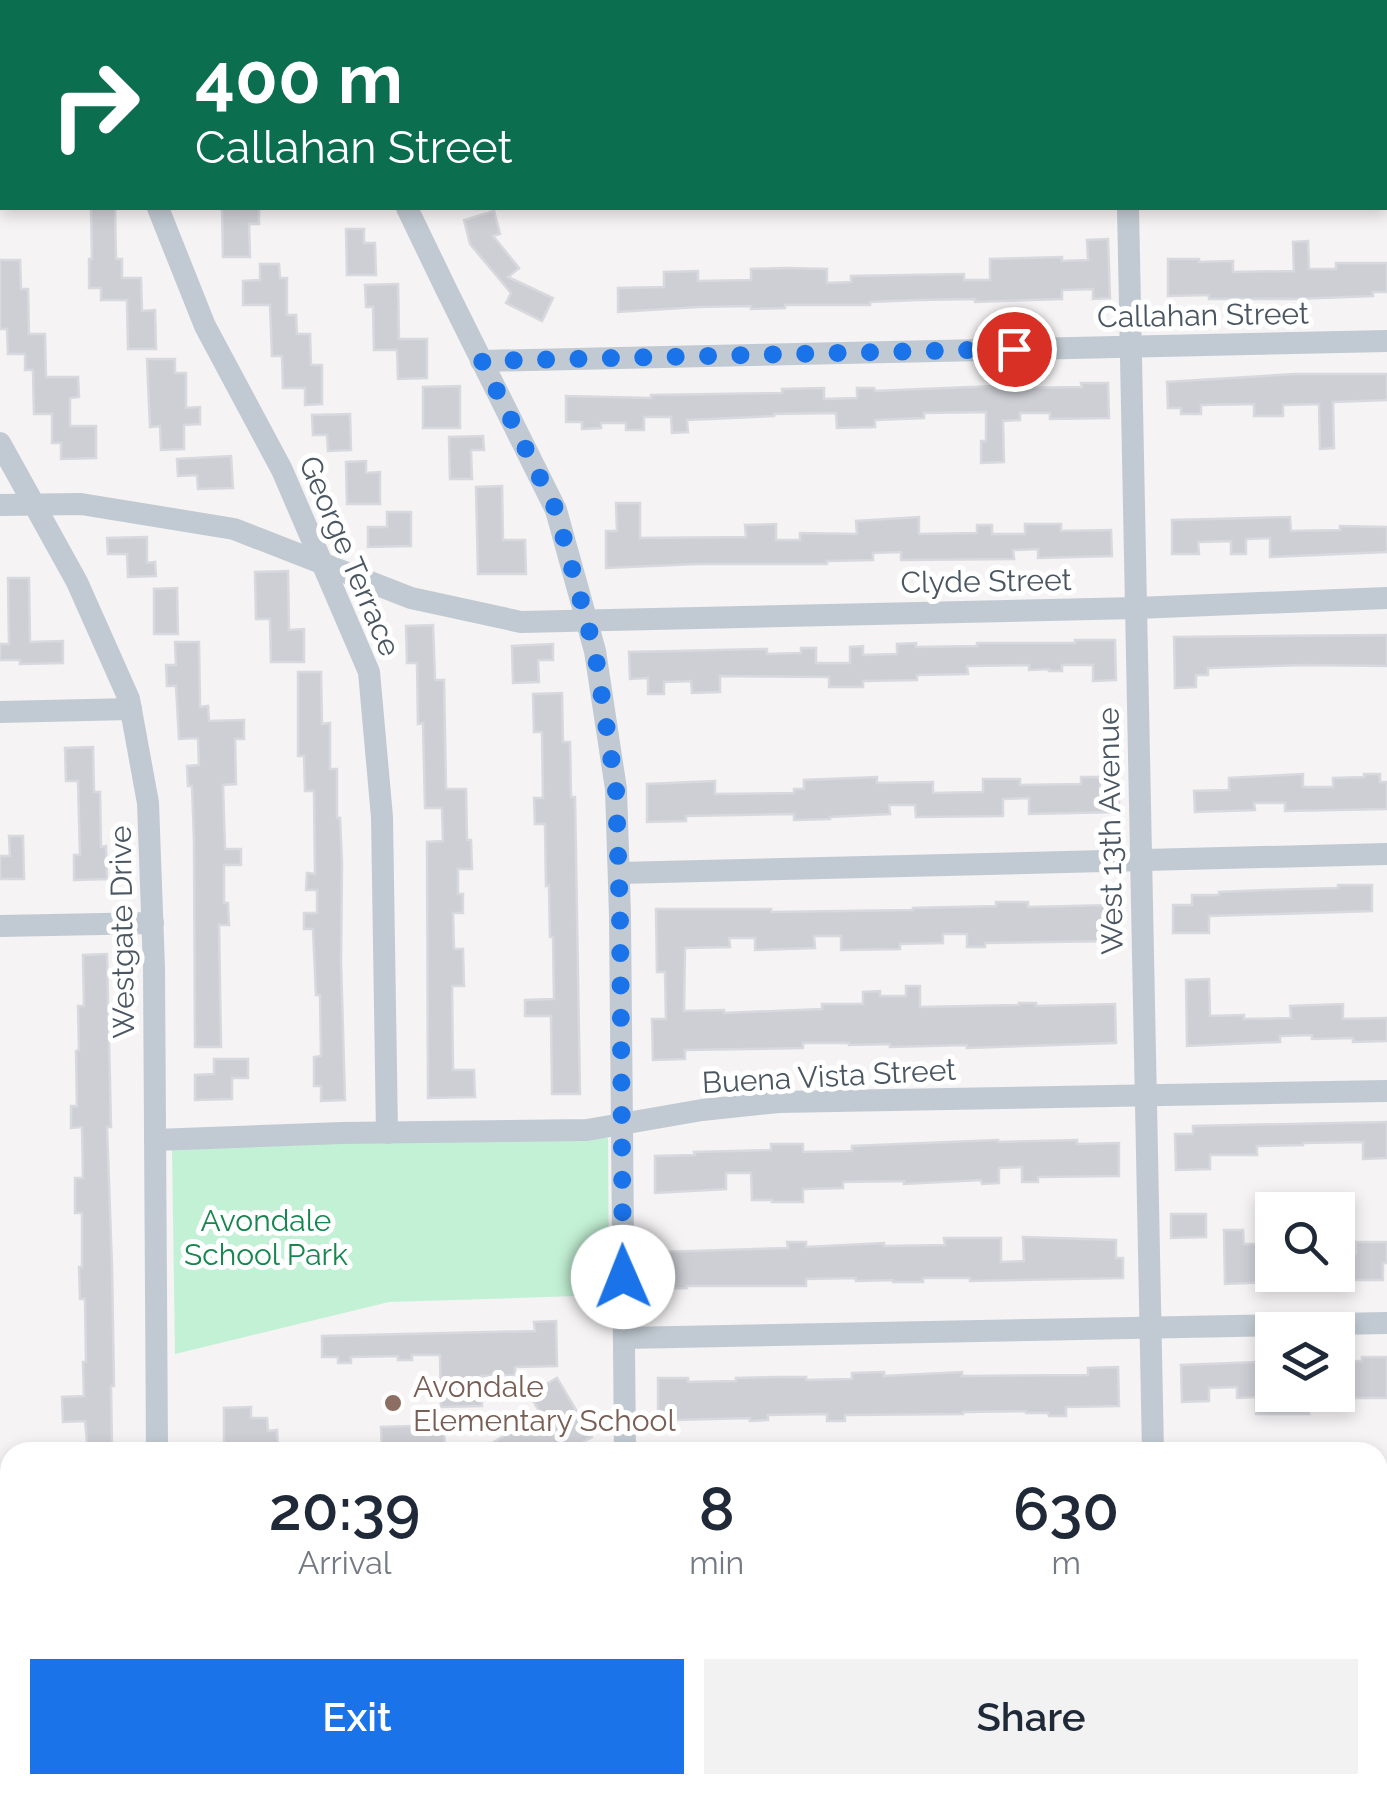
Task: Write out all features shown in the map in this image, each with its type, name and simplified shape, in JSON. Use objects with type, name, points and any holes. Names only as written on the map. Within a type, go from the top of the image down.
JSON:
[{"type":"street","name":"George Terrace","points":[[159,210],[205,326],[282,470],[369,672],[382,816],[387,1133]]},
{"type":"street","points":[[408,210],[556,510],[595,652],[616,789],[626,1442]]},
{"type":"street","name":"West 13th Avenue","points":[[1128,210],[1153,1442]]},
{"type":"street","name":"Callahan Street","points":[[482,361],[1387,341]]},
{"type":"street","name":"Westgate Drive","points":[[0,443],[77,582],[129,699],[148,803],[153,922],[157,1442]]},
{"type":"street","name":"Clyde Street","points":[[0,506],[81,504],[234,529],[411,598],[522,622],[1136,608],[1387,598]]},
{"type":"street","points":[[0,712],[131,710]]},
{"type":"street","points":[[619,873],[1387,854]]},
{"type":"street","points":[[0,926],[153,922]]},
{"type":"street","name":"Buena Vista Street","points":[[156,1140],[587,1130],[702,1110],[779,1102],[1387,1091]]},
{"type":"street","points":[[624,1338],[1387,1323]]},
{"type":"green space","name":"Avondale School Park","points":[[608,1138],[609,1295],[389,1302],[175,1354],[172,1147]]},
{"type":"building","points":[[91,210],[115,210],[116,259],[122,259],[122,278],[141,278],[142,311],[155,310],[156,349],[128,349],[127,300],[101,300],[101,288],[89,288]]},
{"type":"building","points":[[222,210],[259,210],[259,224],[249,224],[250,257],[223,257]]},
{"type":"building","points":[[494,211],[500,234],[493,236],[519,268],[508,277],[553,298],[542,321],[506,303],[511,293],[470,244],[464,220]]},
{"type":"building","points":[[346,229],[364,229],[364,243],[375,243],[376,275],[347,275]]},
{"type":"building","points":[[1108,239],[1110,298],[1093,299],[1093,289],[1062,290],[1062,299],[917,300],[870,305],[618,312],[618,288],[664,287],[664,272],[698,271],[698,281],[751,280],[751,269],[785,268],[827,269],[827,283],[851,282],[851,276],[964,274],[964,280],[990,280],[990,259],[1088,260],[1087,240]]},
{"type":"building","points":[[1308,241],[1309,269],[1336,269],[1336,263],[1387,263],[1387,292],[1294,299],[1168,296],[1168,259],[1233,261],[1233,272],[1294,271],[1293,242]]},
{"type":"building","points":[[0,260],[20,260],[21,289],[28,289],[29,334],[45,334],[46,377],[78,377],[79,397],[70,398],[70,426],[96,426],[96,458],[61,459],[61,443],[52,443],[52,414],[34,414],[33,370],[25,370],[25,354],[8,354],[7,329],[0,329]]},
{"type":"building","points":[[260,264],[279,264],[280,278],[287,278],[287,315],[296,315],[297,334],[310,334],[311,365],[322,365],[322,404],[305,405],[305,388],[283,388],[282,356],[272,356],[270,305],[243,305],[243,281],[260,280]]},
{"type":"building","points":[[398,284],[399,339],[427,339],[427,378],[398,379],[397,350],[374,350],[373,307],[366,307],[365,285]]},
{"type":"building","points":[[147,359],[175,359],[175,373],[186,373],[186,408],[200,407],[200,424],[184,425],[184,449],[161,450],[160,426],[150,427]]},
{"type":"building","points":[[1295,374],[1387,374],[1387,400],[1333,402],[1334,448],[1320,449],[1319,404],[1283,405],[1283,416],[1254,416],[1254,404],[1201,405],[1201,414],[1181,414],[1181,408],[1168,408],[1167,382]]},
{"type":"building","points":[[1081,383],[1108,383],[1109,418],[1050,419],[1050,413],[1020,413],[1020,420],[1003,421],[1004,462],[981,463],[986,412],[924,413],[924,418],[875,420],[875,427],[837,428],[836,413],[774,414],[687,420],[688,432],[672,433],[671,417],[644,417],[644,430],[626,430],[626,423],[601,423],[601,428],[582,429],[582,422],[566,422],[566,396],[651,398],[824,388],[824,399],[857,398],[857,388],[875,391],[1020,385],[1082,387]]},
{"type":"building","points":[[460,386],[460,428],[423,428],[423,387]]},
{"type":"building","points":[[350,414],[351,450],[328,451],[327,435],[313,435],[312,415]]},
{"type":"building","points":[[483,436],[484,450],[471,450],[472,479],[450,479],[449,437]]},
{"type":"building","points":[[231,456],[233,488],[198,489],[197,475],[178,476],[177,459]]},
{"type":"building","points":[[366,461],[366,473],[380,472],[380,504],[347,504],[346,462]]},
{"type":"building","points":[[502,486],[503,540],[525,540],[526,574],[478,574],[476,487]]},
{"type":"building","points":[[616,503],[640,503],[640,538],[746,537],[745,525],[776,524],[776,540],[800,540],[800,533],[857,534],[856,521],[919,517],[919,534],[977,533],[977,525],[992,525],[992,534],[1025,534],[1025,524],[1061,524],[1061,531],[1111,530],[1112,556],[1038,558],[1038,549],[1013,550],[1014,559],[901,560],[901,552],[873,553],[873,560],[827,564],[606,568],[606,531],[617,531]]},
{"type":"building","points":[[387,512],[411,512],[411,546],[368,547],[368,527],[387,527]]},
{"type":"building","points":[[1290,517],[1291,531],[1387,527],[1387,552],[1270,557],[1270,538],[1246,539],[1246,554],[1231,554],[1231,541],[1198,542],[1199,554],[1172,554],[1172,520]]},
{"type":"building","points":[[147,537],[147,563],[155,562],[156,576],[128,577],[127,554],[108,554],[107,538]]},
{"type":"building","points":[[288,571],[289,630],[304,629],[304,662],[271,662],[270,619],[256,619],[255,572]]},
{"type":"building","points":[[8,578],[29,578],[30,642],[63,641],[63,663],[20,664],[20,660],[0,660],[0,644],[9,644]]},
{"type":"building","points":[[177,588],[178,634],[154,634],[154,589]]},
{"type":"building","points":[[433,625],[435,680],[444,680],[446,789],[466,789],[467,840],[471,840],[472,869],[458,869],[463,913],[453,913],[454,949],[463,949],[464,986],[452,986],[453,1070],[474,1070],[475,1097],[428,1098],[427,842],[443,841],[442,808],[425,808],[417,663],[407,663],[406,626]]},
{"type":"building","points":[[1387,635],[1387,666],[1208,668],[1208,675],[1196,675],[1196,687],[1175,688],[1174,637]]},
{"type":"building","points":[[1115,640],[1116,680],[1093,681],[1093,665],[1062,665],[1062,671],[1029,670],[1029,665],[967,666],[968,674],[863,681],[863,687],[829,687],[829,677],[720,676],[720,692],[692,693],[691,681],[664,682],[664,694],[648,694],[648,678],[630,679],[629,652],[767,649],[767,654],[801,653],[801,648],[816,648],[816,663],[850,663],[850,647],[863,646],[863,655],[897,654],[897,644],[977,646]]},
{"type":"building","points":[[175,642],[199,642],[200,707],[208,706],[209,721],[244,720],[244,739],[235,739],[236,784],[223,785],[225,849],[241,849],[241,865],[224,865],[224,903],[228,903],[229,925],[219,925],[221,1047],[195,1047],[194,840],[192,786],[188,786],[187,766],[199,765],[198,738],[179,739],[176,686],[167,686],[166,665],[176,665]]},
{"type":"building","points":[[553,644],[553,660],[538,660],[539,682],[513,683],[512,646]]},
{"type":"building","points":[[298,672],[321,672],[322,724],[330,723],[330,769],[337,769],[345,1100],[321,1101],[321,1086],[314,1086],[314,1057],[321,1056],[320,995],[316,995],[313,929],[304,929],[304,913],[317,913],[317,890],[306,890],[307,873],[315,874],[314,791],[305,791],[304,756],[298,756]]},
{"type":"building","points":[[562,693],[563,742],[570,742],[571,797],[575,797],[580,1094],[552,1094],[551,1016],[525,1016],[525,1000],[554,999],[545,824],[535,824],[534,798],[543,798],[542,732],[534,732],[533,694]]},
{"type":"building","points":[[93,747],[94,792],[100,792],[101,847],[106,846],[107,879],[74,880],[74,855],[80,855],[78,781],[66,781],[65,748]]},
{"type":"building","points":[[1303,774],[1303,787],[1333,787],[1333,778],[1380,774],[1380,782],[1387,782],[1387,809],[1285,811],[1285,803],[1254,803],[1255,810],[1195,812],[1194,791],[1229,790],[1229,778]]},
{"type":"building","points":[[877,777],[877,783],[933,782],[933,793],[983,792],[983,779],[1020,779],[1020,785],[1081,784],[1081,777],[1100,777],[1100,791],[1119,791],[1119,812],[1029,814],[1029,798],[1003,799],[1003,816],[916,817],[915,805],[889,805],[890,814],[830,819],[794,820],[794,814],[686,816],[686,821],[647,822],[647,784],[715,781],[715,794],[794,793],[794,789],[804,789],[804,780]]},
{"type":"building","points":[[9,836],[23,836],[24,879],[0,879],[0,856],[10,856]]},
{"type":"building","points":[[1372,885],[1372,911],[1209,916],[1209,933],[1173,933],[1173,905],[1192,905],[1192,895]]},
{"type":"building","points":[[996,902],[1028,902],[1028,907],[1114,905],[1114,941],[985,943],[985,947],[967,947],[967,934],[943,934],[943,943],[900,944],[900,949],[841,950],[841,936],[814,936],[815,948],[755,950],[755,938],[729,938],[730,947],[685,948],[684,1011],[822,1009],[822,1004],[863,1004],[863,992],[906,996],[906,986],[920,986],[920,1007],[1115,1004],[1116,1043],[967,1048],[803,1043],[803,1048],[685,1050],[685,1059],[653,1060],[652,1019],[666,1019],[665,972],[657,972],[656,909],[913,910],[996,906]]},
{"type":"building","points":[[107,954],[112,1442],[87,1442],[85,1421],[63,1422],[62,1397],[84,1396],[86,1362],[85,1299],[80,1299],[79,1267],[82,1213],[75,1213],[75,1178],[83,1178],[82,1127],[71,1128],[71,1106],[77,1106],[78,1006],[84,1006],[83,955]]},
{"type":"building","points":[[1209,979],[1210,1016],[1291,1018],[1290,1006],[1343,1004],[1343,1019],[1387,1018],[1387,1041],[1312,1039],[1312,1035],[1280,1036],[1280,1042],[1187,1046],[1186,980]]},
{"type":"building","points":[[214,1059],[248,1059],[248,1078],[232,1078],[232,1099],[195,1100],[195,1075],[214,1074]]},
{"type":"building","points":[[1387,1122],[1387,1158],[1363,1159],[1363,1142],[1303,1143],[1257,1146],[1257,1155],[1210,1155],[1210,1169],[1176,1170],[1175,1134],[1193,1134],[1193,1126]]},
{"type":"building","points":[[998,1140],[1119,1143],[1119,1176],[1038,1177],[1038,1182],[1022,1182],[1022,1167],[999,1168],[999,1183],[843,1182],[843,1188],[803,1189],[803,1202],[772,1202],[752,1200],[751,1173],[726,1173],[726,1189],[655,1193],[655,1156],[771,1150],[771,1144],[803,1144],[803,1152]]},
{"type":"building","points":[[1171,1214],[1206,1214],[1206,1237],[1171,1238]]},
{"type":"building","points":[[1224,1230],[1243,1230],[1244,1244],[1255,1244],[1255,1283],[1225,1284]]},
{"type":"building","points":[[1023,1237],[1116,1240],[1116,1258],[1123,1258],[1123,1278],[923,1278],[923,1282],[806,1279],[806,1286],[661,1289],[660,1252],[788,1248],[787,1242],[806,1242],[806,1247],[945,1245],[944,1238],[1001,1238],[1001,1262],[1024,1261]]},
{"type":"building","points":[[1356,1242],[1387,1242],[1383,1280],[1355,1280]]},
{"type":"building","points":[[556,1321],[557,1366],[515,1367],[515,1375],[481,1376],[482,1406],[441,1407],[440,1355],[412,1355],[412,1360],[398,1360],[398,1356],[351,1357],[351,1363],[338,1363],[338,1357],[322,1357],[322,1336],[535,1331],[534,1322]]},
{"type":"building","points":[[1362,1357],[1387,1357],[1387,1398],[1355,1398],[1355,1361],[1362,1361]]},
{"type":"building","points":[[1255,1362],[1255,1397],[1237,1398],[1237,1387],[1209,1388],[1209,1401],[1182,1402],[1181,1365]]},
{"type":"building","points":[[1118,1367],[1119,1406],[1066,1407],[1066,1416],[1026,1411],[963,1412],[845,1415],[845,1421],[827,1421],[827,1414],[768,1415],[768,1420],[750,1421],[675,1420],[675,1416],[658,1416],[658,1378],[688,1378],[688,1382],[777,1377],[852,1379],[852,1373],[884,1372],[884,1376],[962,1372],[962,1376],[1088,1375],[1088,1368]]},
{"type":"building","points":[[557,1378],[592,1437],[583,1442],[494,1442],[541,1414],[529,1394]]},
{"type":"building","points":[[251,1407],[251,1418],[267,1418],[268,1431],[277,1430],[278,1442],[224,1442],[224,1408]]},
{"type":"building","points":[[1256,1412],[1309,1412],[1309,1414]]},
{"type":"building","points":[[444,1425],[445,1442],[382,1442],[381,1427]]},
{"type":"place","name":"Avondale Elementary School","points":[[393,1403]]},
{"type":"route","points":[[623,1277],[616,789],[595,652],[556,510],[482,361],[1014,349]]}]
